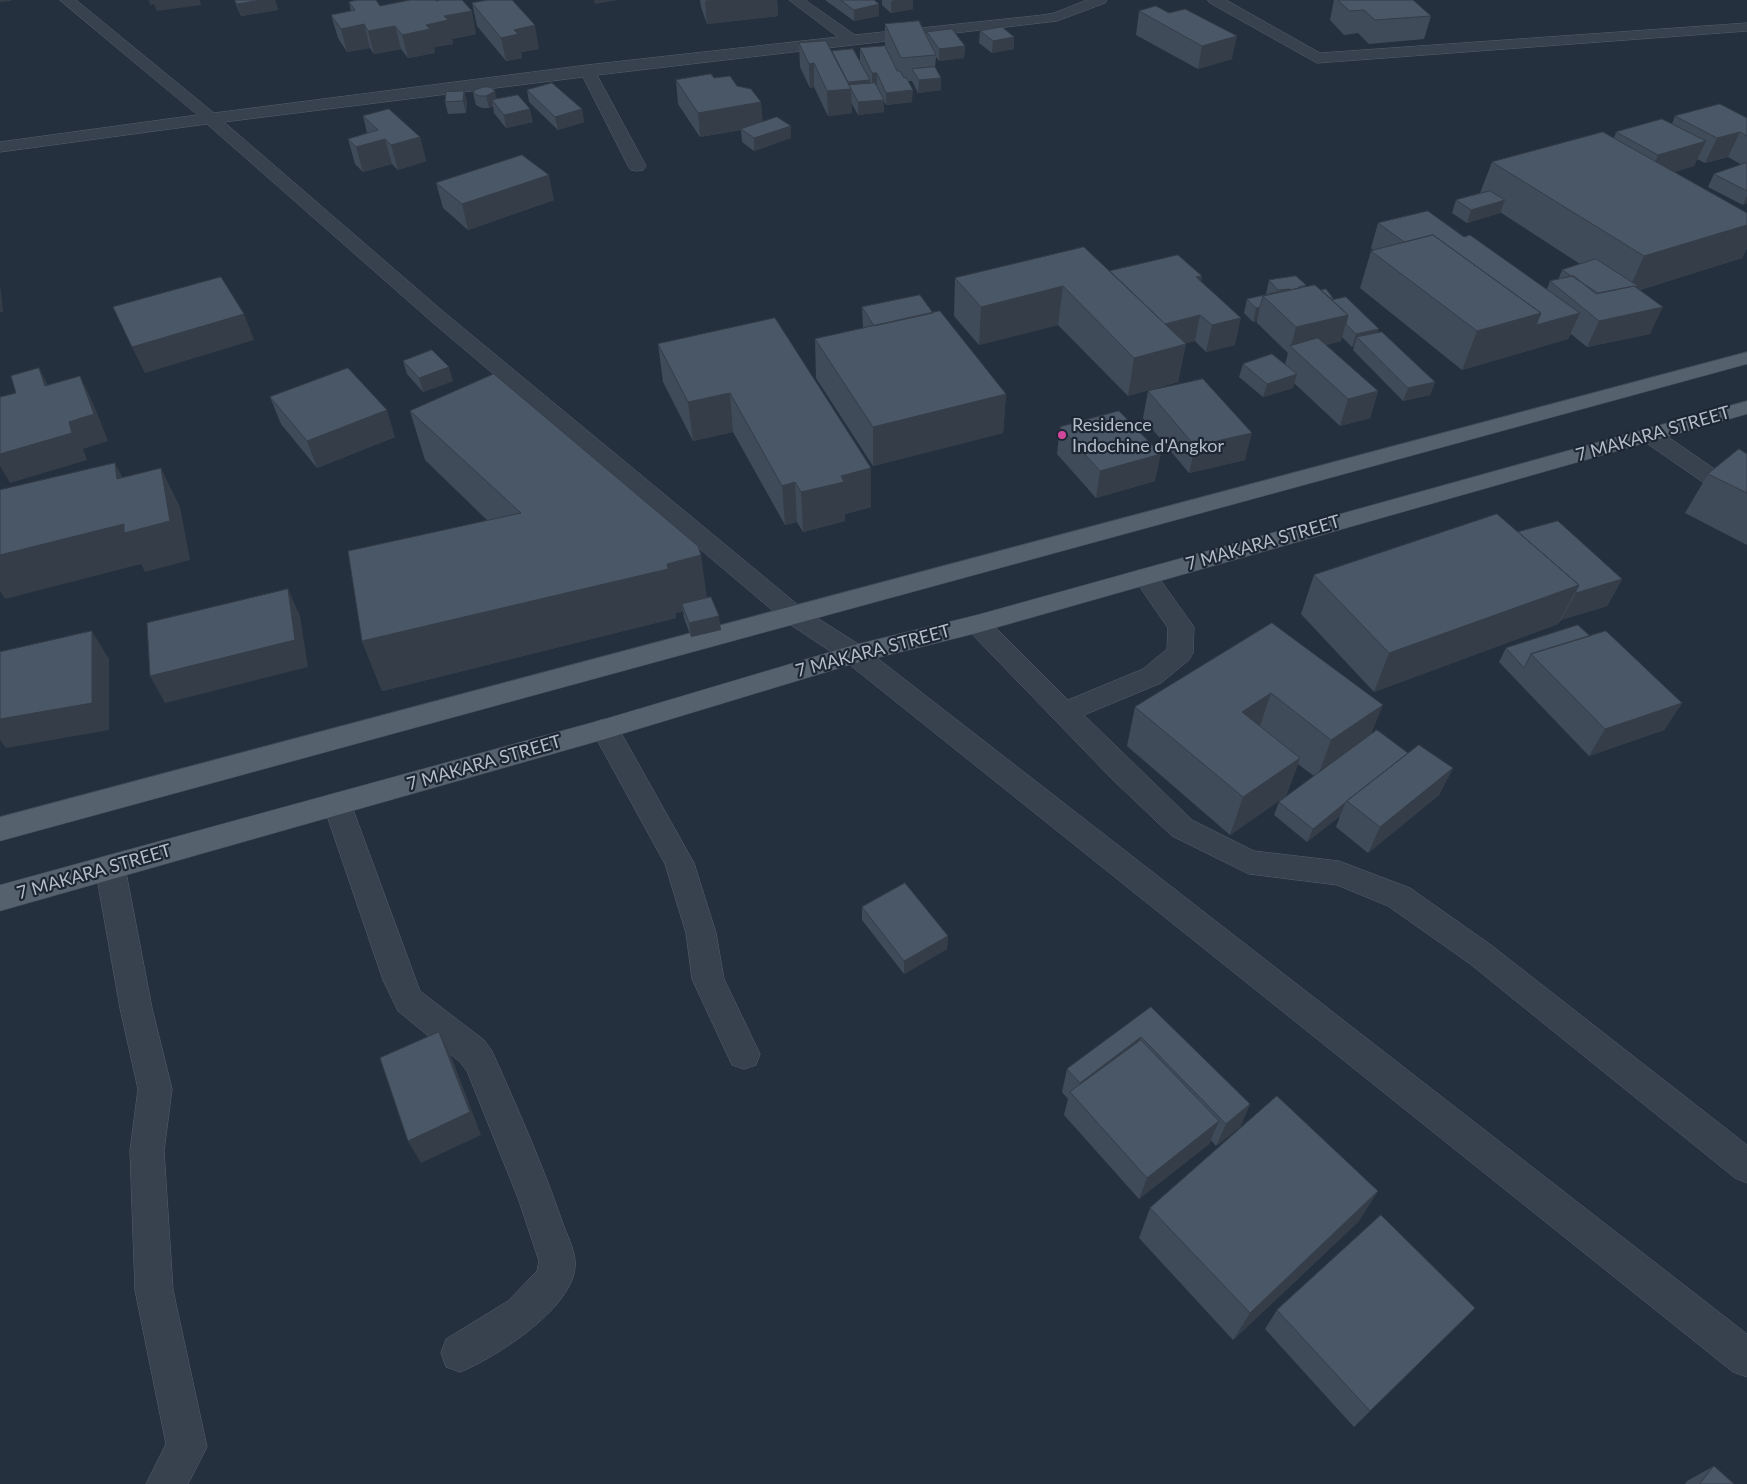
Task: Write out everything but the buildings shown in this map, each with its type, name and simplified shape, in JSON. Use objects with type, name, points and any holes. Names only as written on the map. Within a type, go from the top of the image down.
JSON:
[{"type":"main road","points":[[0,829],[1747,358]]},
{"type":"main road","name":"7 MAKARA STREET","points":[[0,898],[605,728],[854,654],[977,624],[1747,407]]},
{"type":"street","points":[[67,0],[210,118],[438,317],[794,616],[854,654],[1747,1358]]},
{"type":"street","points":[[796,0],[852,40]]},
{"type":"street","points":[[0,147],[587,70],[1043,19],[1057,16],[1100,0]]},
{"type":"street","points":[[1215,0],[1317,58],[1747,27]]},
{"type":"street","points":[[587,70],[637,166]]},
{"type":"street","points":[[1650,435],[1718,482],[1747,496]]},
{"type":"street","points":[[1065,712],[1152,676],[1180,653],[1181,627],[1145,577]]},
{"type":"street","points":[[977,624],[1182,828],[1249,862],[1339,873],[1399,898],[1480,954],[1747,1166]]},
{"type":"street","points":[[605,728],[678,862],[701,933],[708,979],[744,1054]]},
{"type":"street","points":[[337,804],[402,987],[409,1001],[472,1051],[480,1062],[536,1198],[557,1261],[553,1281],[521,1314],[460,1352]]},
{"type":"street","points":[[110,867],[136,1008],[154,1089],[147,1151],[154,1290],[187,1447],[166,1484]]},
{"type":"place","name":"Residence Indochine d'Angkor","points":[[1062,435]]}]
